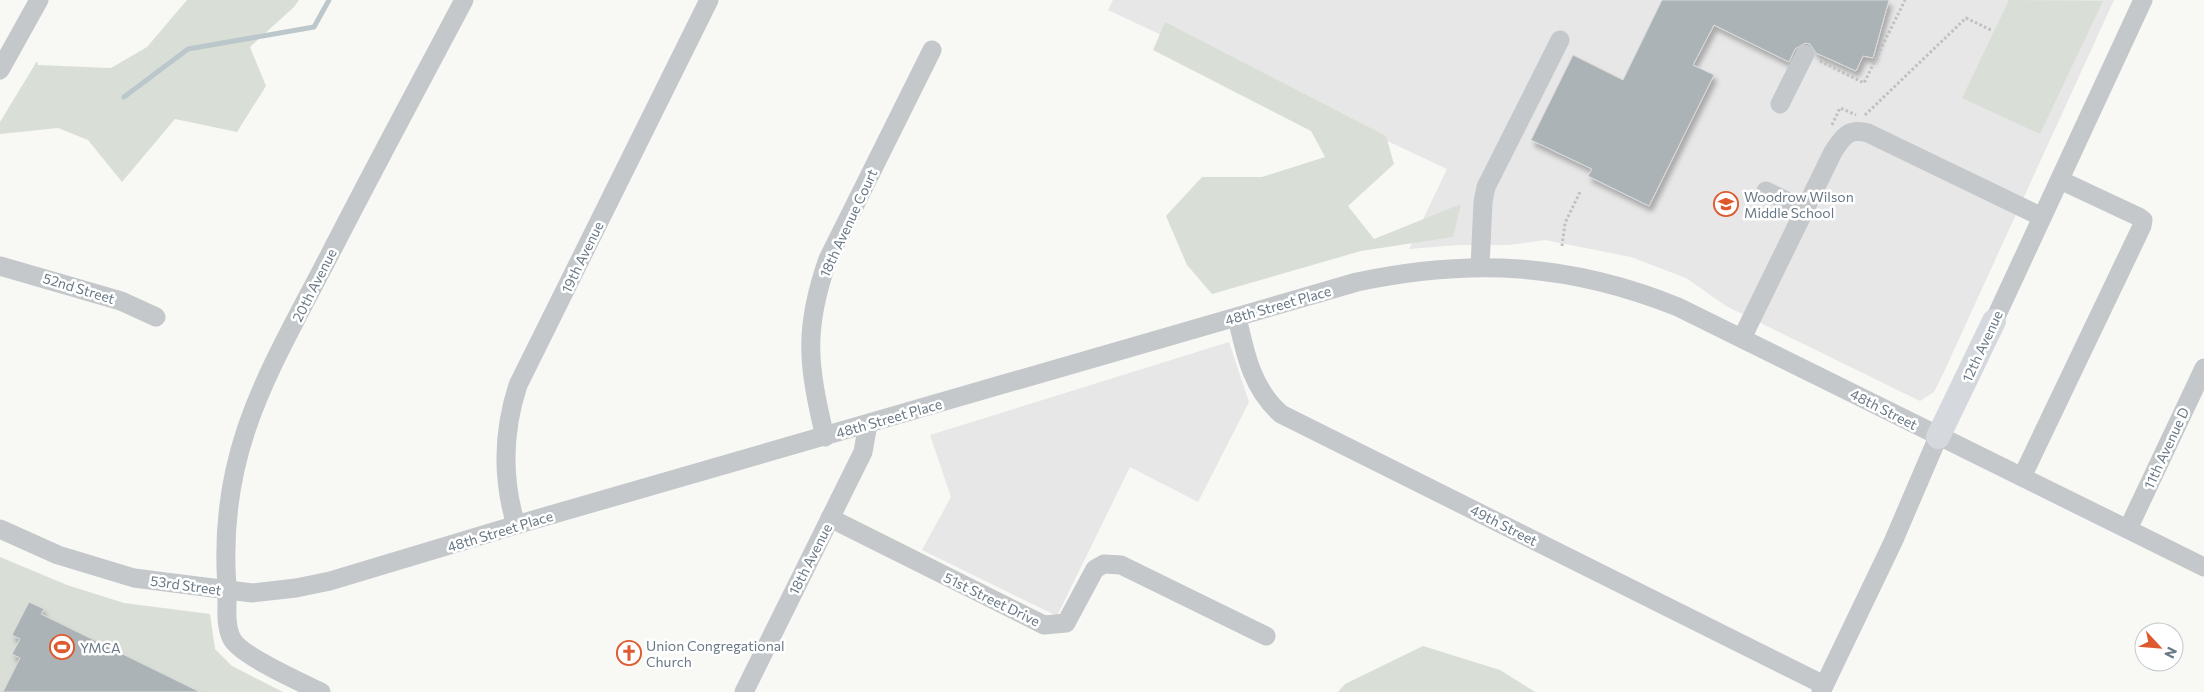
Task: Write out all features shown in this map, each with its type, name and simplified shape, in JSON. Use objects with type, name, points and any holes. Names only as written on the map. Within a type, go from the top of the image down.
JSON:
[{"type":"main road","name":"12th Avenue","points":[[1938,437],[1994,321]]},
{"type":"street","points":[[0,70],[39,0]]},
{"type":"street","name":"20th Avenue","points":[[227,589],[226,525],[229,497],[240,445],[257,398],[346,223],[464,0]]},
{"type":"street","name":"19th Avenue","points":[[516,525],[508,501],[506,444],[508,423],[518,385],[709,0]]},
{"type":"street","name":"12th Avenue","points":[[1994,321],[2144,0]]},
{"type":"street","points":[[1480,267],[1483,202],[1486,187],[1560,40]]},
{"type":"street","name":"18th Avenue Court","points":[[824,437],[812,383],[809,339],[811,319],[821,280],[828,259],[932,50]]},
{"type":"street","points":[[1780,104],[1805,54]]},
{"type":"street","points":[[1742,338],[1804,210],[1838,143],[1844,135],[1859,131],[1868,133],[2042,217]]},
{"type":"street","points":[[2022,477],[2142,226],[2142,220],[2139,217],[2060,180]]},
{"type":"street","points":[[1766,191],[1804,210]]},
{"type":"street","name":"52nd Street","points":[[0,266],[121,301],[156,317]]},
{"type":"street","name":"48th Street Place","points":[[227,589],[252,593],[322,583],[516,525],[1358,282],[1403,272],[1480,267],[1555,272]]},
{"type":"street","name":"48th Street","points":[[1555,272],[1579,276],[1654,297],[1742,338],[1938,437],[2204,567]]},
{"type":"street","name":"49th Street","points":[[1237,317],[1254,380],[1269,404],[1281,414],[1822,689]]},
{"type":"street","name":"11th Avenue D","points":[[2128,529],[2204,368]]},
{"type":"street","name":"18th Avenue","points":[[744,692],[863,452],[868,424]]},
{"type":"street","name":"12th Avenue","points":[[1822,689],[1894,542],[1938,437]]},
{"type":"street","name":"51st Street Drive","points":[[830,518],[1044,625],[1066,623],[1095,569],[1104,564],[1121,565],[1266,636]]},
{"type":"street","name":"53rd Street","points":[[0,529],[58,555],[134,578],[227,589],[228,632],[233,641],[239,648],[310,690]]},
{"type":"path","points":[[1805,54],[1864,83],[1906,0]]},
{"type":"path","points":[[1828,134],[1840,108],[1862,118],[1966,18],[1991,30]]},
{"type":"path","points":[[1562,246],[1565,224],[1580,192]]},
{"type":"shaded area","points":[[187,0],[299,0],[294,7],[250,47],[266,86],[237,132],[175,119],[122,182],[88,140],[58,128],[0,134],[0,122],[37,61],[38,65],[111,68],[147,47]]},
{"type":"shaded area","name":"Woodrow Wilson Middle School","points":[[1113,0],[2114,0],[1943,374],[1934,392],[1920,401],[1726,306],[1686,278],[1631,257],[1545,240],[1509,245],[1458,245],[1409,249],[1447,169],[1108,10]]},
{"type":"shaded area","points":[[2009,0],[2103,1],[2040,134],[1962,98]]},
{"type":"shaded area","points":[[1165,22],[1386,136],[1394,164],[1348,206],[1374,239],[1461,204],[1453,237],[1361,251],[1212,294],[1187,265],[1166,216],[1202,177],[1262,177],[1325,157],[1311,131],[1153,50]]},
{"type":"shaded area","points":[[1229,342],[1249,402],[1198,502],[1130,467],[1057,616],[922,550],[951,497],[930,435]]},
{"type":"shaded area","points":[[0,557],[67,585],[124,603],[210,614],[215,649],[232,666],[283,692],[0,692]]},
{"type":"shaded area","points":[[1423,646],[1500,670],[1535,692],[1338,692],[1345,684]]},
{"type":"building","points":[[1662,0],[1889,0],[1873,58],[1863,56],[1856,71],[1816,53],[1810,44],[1805,43],[1795,49],[1789,62],[1714,25],[1693,65],[1714,75],[1649,206],[1588,176],[1592,169],[1531,140],[1573,55],[1623,80]]},
{"type":"building","name":"YMCA","points":[[29,602],[44,609],[41,614],[200,692],[3,692],[20,658],[12,654],[20,639],[12,635]]},
{"type":"waterway","points":[[124,97],[188,49],[314,27],[329,0]]},
{"type":"place","name":"Woodrow Wilson Middle School","points":[[1726,204]]},
{"type":"place","name":"YMCA","points":[[62,647]]},
{"type":"place","name":"Union Congregational Church","points":[[629,653]]}]
